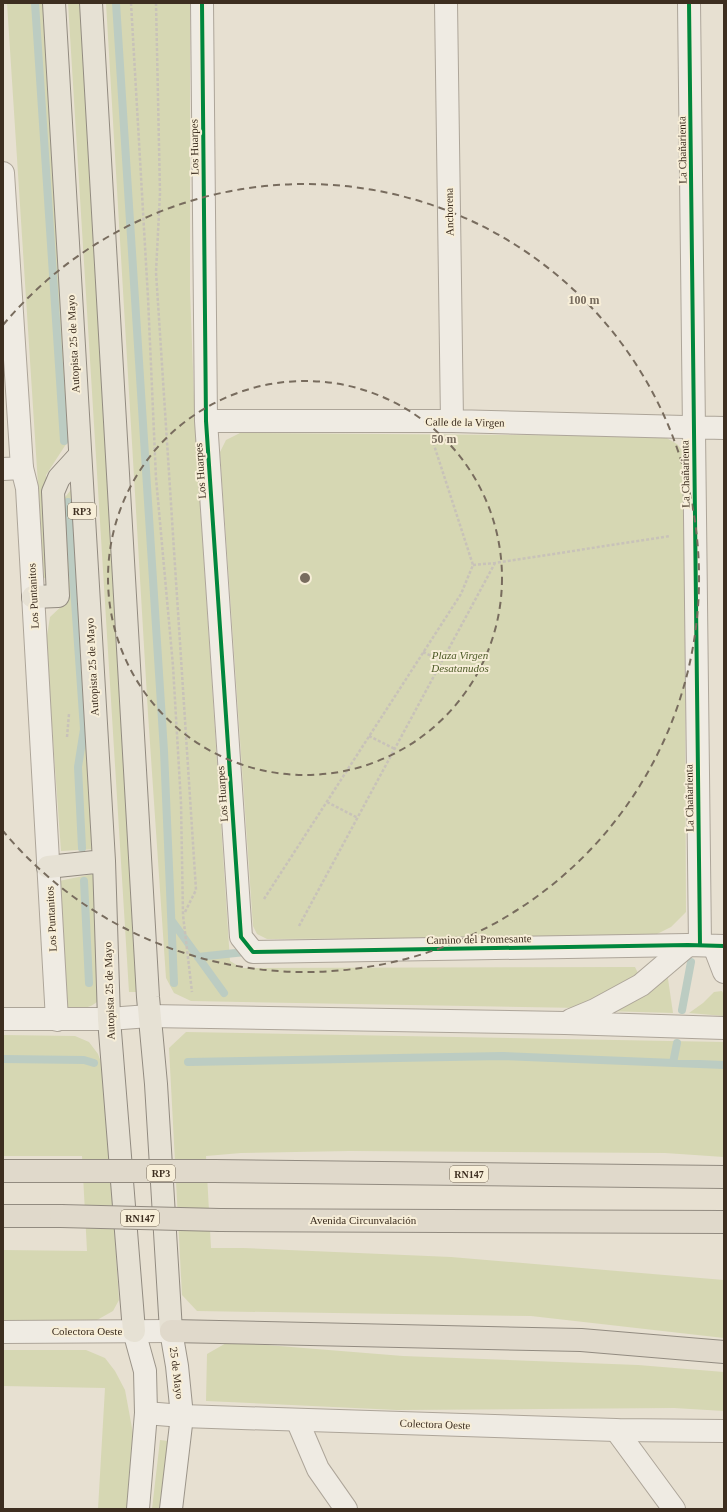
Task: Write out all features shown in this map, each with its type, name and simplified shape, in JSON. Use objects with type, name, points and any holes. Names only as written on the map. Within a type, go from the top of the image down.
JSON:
[{"type":"highway","name":"RN147","points":[[3,1171],[214,1171],[724,1177]]},
{"type":"highway","name":"Avenida Circunvalación","points":[[3,1216],[220,1220],[724,1222]]},
{"type":"highway","points":[[171,1331],[581,1340],[724,1352]]},
{"type":"main road","name":"Autopista 25 de Mayo","points":[[54,3],[79,456],[104,861],[109,1019],[134,1331]]},
{"type":"main road","name":"RP3","points":[[91,3],[149,1016],[156,1084],[171,1331]]},
{"type":"main road","points":[[33,597],[58,596],[53,492],[59,478],[79,456]]},
{"type":"main road","points":[[48,867],[104,861]]},
{"type":"street","name":"Los Huarpes","points":[[202,3],[206,421],[241,937]]},
{"type":"street","name":"Anchorena","points":[[446,3],[452,421]]},
{"type":"street","name":"La Chañarienta","points":[[689,3],[694,427],[706,945]]},
{"type":"street","name":"Los Puntanitos","points":[[3,173],[12,469],[27,488],[57,1020]]},
{"type":"street","name":"Calle de la Virgen","points":[[206,421],[452,421],[724,428]]},
{"type":"street","name":"Camino del Promesante","points":[[241,937],[253,952],[706,945]]},
{"type":"street","points":[[565,1023],[595,1010],[642,985],[706,945],[724,972]]},
{"type":"street","points":[[3,1019],[109,1019],[149,1016],[565,1023],[724,1028]]},
{"type":"street","name":"RP3","points":[[134,1331],[145,1371],[146,1413]]},
{"type":"street","name":"Colectora Oeste","points":[[3,1332],[171,1331]]},
{"type":"street","name":"25 de Mayo","points":[[171,1331],[177,1366],[182,1416],[171,1509]]},
{"type":"street","points":[[138,1509],[146,1413]]},
{"type":"street","name":"Colectora Oeste","points":[[146,1413],[182,1416],[616,1430],[724,1431]]},
{"type":"street","points":[[297,1420],[318,1469],[346,1509]]},
{"type":"street","points":[[616,1430],[674,1509]]},
{"type":"path","points":[[130,3],[147,274],[156,478],[172,658],[181,803],[184,923],[193,996]]},
{"type":"path","points":[[156,3],[160,185],[157,279],[196,890],[184,915]]},
{"type":"path","points":[[262,893],[263,901],[461,594],[473,565],[428,421]]},
{"type":"path","points":[[434,444],[442,444]]},
{"type":"path","points":[[473,565],[495,564],[676,536]]},
{"type":"path","points":[[306,928],[298,928],[495,564]]},
{"type":"path","points":[[423,652],[442,661]]},
{"type":"path","points":[[369,736],[395,749]]},
{"type":"path","points":[[327,802],[358,818]]},
{"type":"green space","points":[[7,3],[43,3],[72,435],[46,475],[50,577],[44,578]]},
{"type":"green space","points":[[68,3],[80,3],[142,992],[129,992]]},
{"type":"green space","points":[[106,3],[190,3],[190,290],[195,425],[230,961],[242,968],[635,967],[640,977],[582,1008],[191,1001],[174,993],[166,978],[148,714]]},
{"type":"green space","name":"Plaza Virgen Desatanudos","points":[[240,433],[663,436],[677,444],[684,453],[686,912],[671,927],[651,937],[267,939],[257,934],[253,926],[220,452],[226,440]]},
{"type":"green space","points":[[74,486],[97,849],[61,851],[46,642],[50,617],[66,602],[62,501]]},
{"type":"green space","points":[[98,873],[100,999],[89,1007],[67,1008],[59,881]]},
{"type":"green space","points":[[667,972],[673,1013],[605,1011]]},
{"type":"green space","points":[[722,991],[724,995],[724,1016],[689,1013],[703,1003],[714,992]]},
{"type":"green space","points":[[186,1032],[724,1042],[724,1157],[665,1153],[350,1151],[241,1153],[206,1156],[211,1248],[451,1257],[724,1280],[724,1338],[531,1316],[197,1311],[182,1295],[169,1048]]},
{"type":"green space","points":[[3,1035],[75,1036],[89,1042],[98,1054],[104,1070],[119,1300],[113,1311],[97,1320],[3,1320],[3,1250],[87,1251],[82,1156],[3,1156]]},
{"type":"green space","points":[[228,1342],[403,1356],[638,1365],[724,1372],[724,1411],[674,1408],[397,1410],[206,1401],[207,1354]]},
{"type":"green space","points":[[3,1350],[86,1350],[105,1358],[115,1371],[125,1390],[137,1455],[129,1509],[98,1509],[105,1388],[3,1386]]},
{"type":"green space","points":[[160,1440],[168,1441],[160,1509],[152,1509]]},
{"type":"waterway","points":[[35,3],[64,441]]},
{"type":"waterway","points":[[116,3],[164,751],[174,983]]},
{"type":"waterway","points":[[68,502],[84,729],[78,767],[82,848]]},
{"type":"waterway","points":[[84,881],[89,983]]},
{"type":"waterway","points":[[172,921],[224,993]]},
{"type":"waterway","points":[[198,957],[245,952]]},
{"type":"waterway","points":[[682,1010],[691,962]]},
{"type":"waterway","points":[[673,1063],[677,1043]]},
{"type":"waterway","points":[[188,1062],[502,1056],[724,1065]]},
{"type":"waterway","points":[[3,1059],[84,1060],[94,1063]]},
{"type":"cycle path","points":[[202,3],[206,421],[241,937],[253,952],[688,945],[724,946]]},
{"type":"cycle path","points":[[689,3],[700,945]]}]
